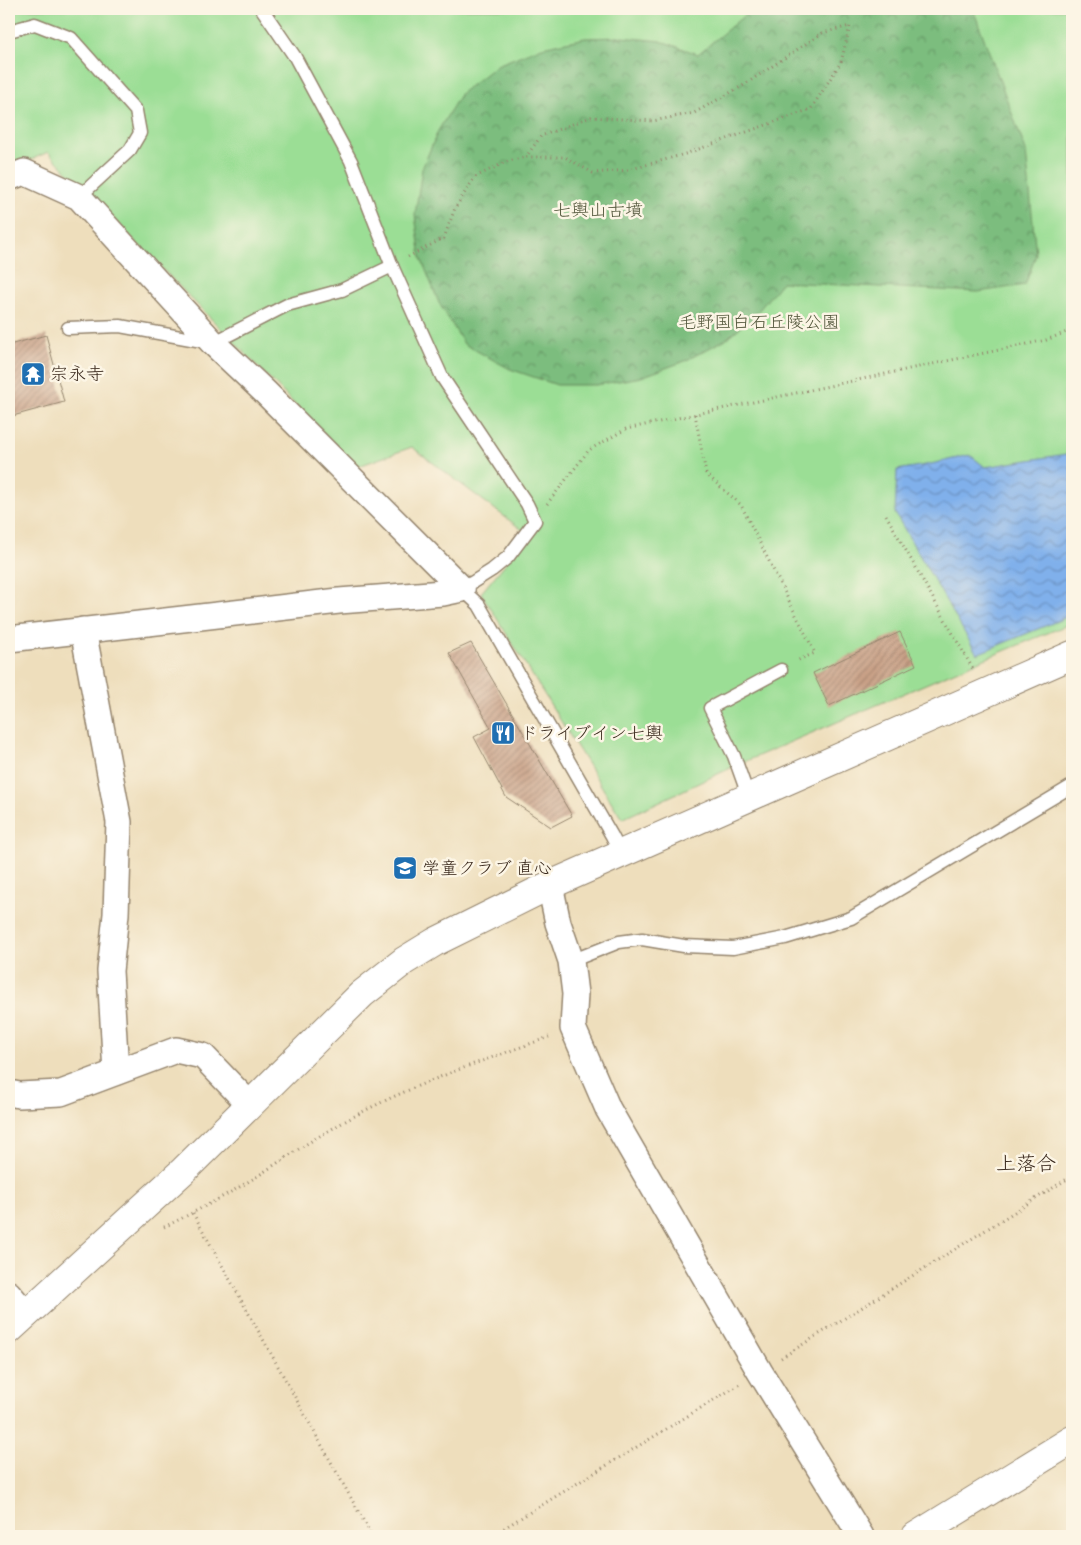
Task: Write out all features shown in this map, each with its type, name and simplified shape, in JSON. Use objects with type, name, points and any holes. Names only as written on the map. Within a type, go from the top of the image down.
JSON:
[{"type":"street","points":[[9,178],[24,172],[79,197],[213,343],[265,392],[462,589]]},
{"type":"street","points":[[9,639],[338,601],[442,593],[462,589]]},
{"type":"street","points":[[83,630],[119,822],[116,914],[110,971],[116,1072]]},
{"type":"street","points":[[9,1294],[17,1322],[184,1170],[362,994],[404,961],[435,942],[550,885],[1072,655]]},
{"type":"street","points":[[550,885],[558,923],[571,961],[576,994],[573,1028],[608,1109],[760,1372],[860,1536]]},
{"type":"street","points":[[9,1094],[61,1093],[176,1050],[203,1056],[250,1105]]},
{"type":"street","points":[[916,1536],[1072,1440]]},
{"type":"lane","points":[[262,9],[295,57],[351,161],[392,266],[442,377],[526,504],[535,521],[508,557],[492,570],[462,589],[479,605],[621,854]]},
{"type":"lane","points":[[9,31],[35,24],[71,38],[136,112],[140,133],[130,150],[79,197]]},
{"type":"lane","points":[[68,328],[120,326],[213,343],[286,305],[342,290],[392,266]]},
{"type":"lane","points":[[750,798],[734,756],[710,708],[781,670]]},
{"type":"lane","points":[[571,961],[619,942],[642,939],[684,946],[733,948],[785,938],[851,918],[1072,786]]},
{"type":"path","points":[[392,266],[444,238],[455,208],[475,177],[508,161],[526,157],[565,157],[593,173],[628,170],[684,154],[811,109],[840,62],[850,26],[822,33],[744,85],[694,113],[653,121],[591,117],[541,136],[526,157]]},
{"type":"path","points":[[535,521],[589,450],[626,429],[1046,340],[1072,330]]},
{"type":"path","points":[[695,414],[706,474],[741,506],[815,653],[781,670]]},
{"type":"path","points":[[886,515],[976,676]]},
{"type":"path","points":[[372,1536],[193,1213],[254,1178],[330,1129],[393,1097],[445,1074],[573,1028]]},
{"type":"path","points":[[491,1536],[760,1372],[1072,1176]]},
{"type":"green space","name":"毛野国白石丘陵公園","points":[[9,9],[1072,9],[1072,623],[737,765],[622,819],[481,593],[529,535],[412,447],[356,467],[48,152],[9,170]]},
{"type":"green space","name":"七輿山古墳","points":[[752,9],[973,9],[1026,151],[1036,255],[1025,285],[978,292],[782,282],[754,316],[726,339],[685,361],[641,377],[596,385],[557,385],[510,369],[464,344],[439,303],[421,258],[415,215],[422,169],[438,131],[461,93],[497,65],[542,47],[585,38],[621,37],[661,41],[698,54]]},
{"type":"water","points":[[1072,453],[1072,615],[977,654],[895,513],[897,470],[970,455],[985,467]]},
{"type":"building","name":"宗永寺","points":[[46,335],[64,402],[9,417],[9,345]]},
{"type":"building","points":[[900,632],[916,665],[829,706],[813,673]]},
{"type":"building","name":"ドライブイン七輿","points":[[471,643],[572,816],[551,827],[506,797],[474,737],[491,728],[449,653]]},
{"type":"place","name":"宗永寺","points":[[33,374]]},
{"type":"place","name":"ドライブイン七輿","points":[[503,733]]},
{"type":"place","name":"学童クラブ 直心","points":[[405,868]]},
{"type":"district","name":"上落合","points":[[1026,1163]]}]
